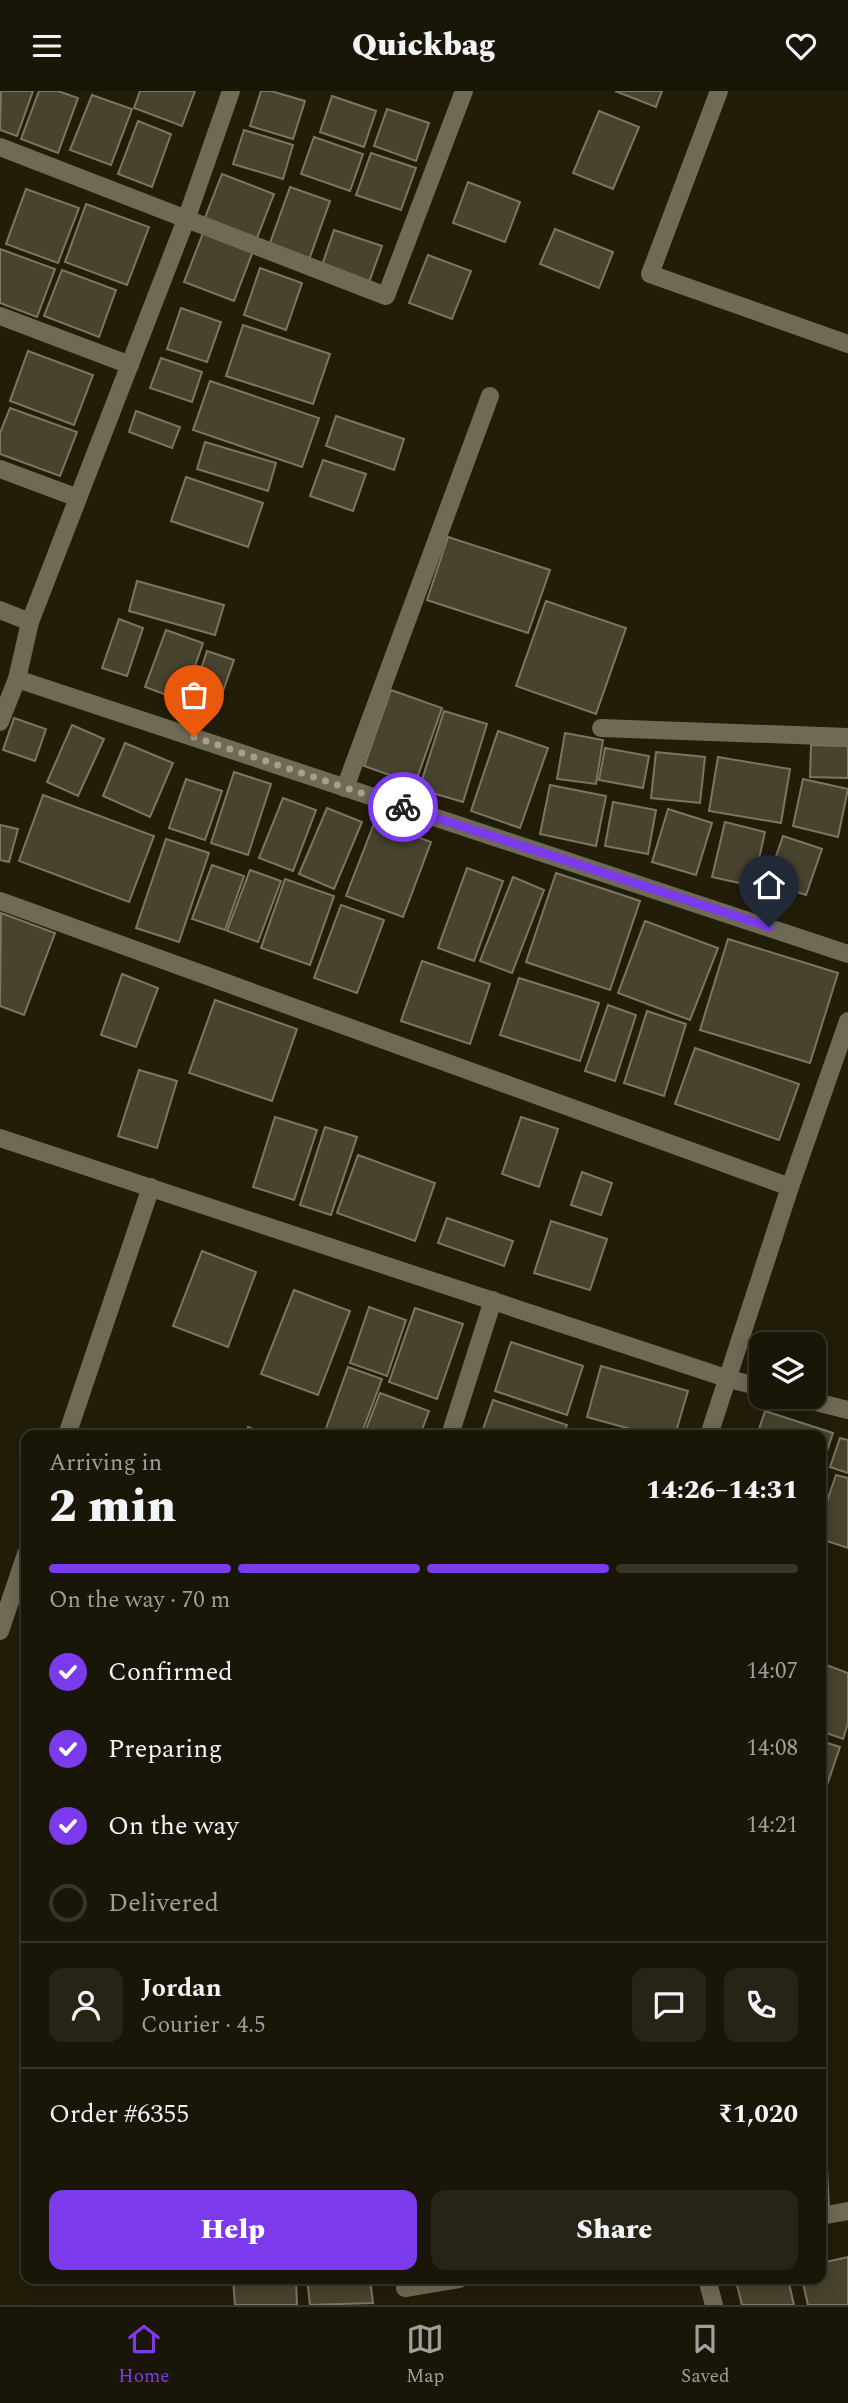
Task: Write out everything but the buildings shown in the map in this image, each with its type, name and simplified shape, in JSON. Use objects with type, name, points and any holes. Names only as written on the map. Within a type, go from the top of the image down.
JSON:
[{"type":"street","points":[[0,722],[17,679],[30,622],[187,218],[231,91]]},
{"type":"street","points":[[0,147],[386,296],[464,91]]},
{"type":"street","points":[[719,91],[650,274],[848,344]]},
{"type":"street","points":[[0,316],[130,365]]},
{"type":"street","points":[[345,788],[490,396]]},
{"type":"street","points":[[0,469],[78,498]]},
{"type":"street","points":[[0,610],[30,622]]},
{"type":"street","points":[[17,679],[848,954]]},
{"type":"street","points":[[601,728],[848,737]]},
{"type":"street","points":[[0,901],[790,1187]]},
{"type":"street","points":[[711,1430],[790,1187],[848,1021]]},
{"type":"street","points":[[0,1138],[749,1384]]},
{"type":"street","points":[[69,1430],[151,1188]]},
{"type":"street","points":[[452,1430],[493,1300]]},
{"type":"street","points":[[826,1404],[848,1410]]},
{"type":"street","points":[[0,1631],[21,1569]]},
{"type":"street","points":[[826,2215],[848,2211]]},
{"type":"street","points":[[407,2290],[436,2284]]},
{"type":"street","points":[[708,2284],[714,2305]]},
{"type":"way so far","points":[[194,737],[403,807]]},
{"type":"route","points":[[403,807],[769,927]]}]
